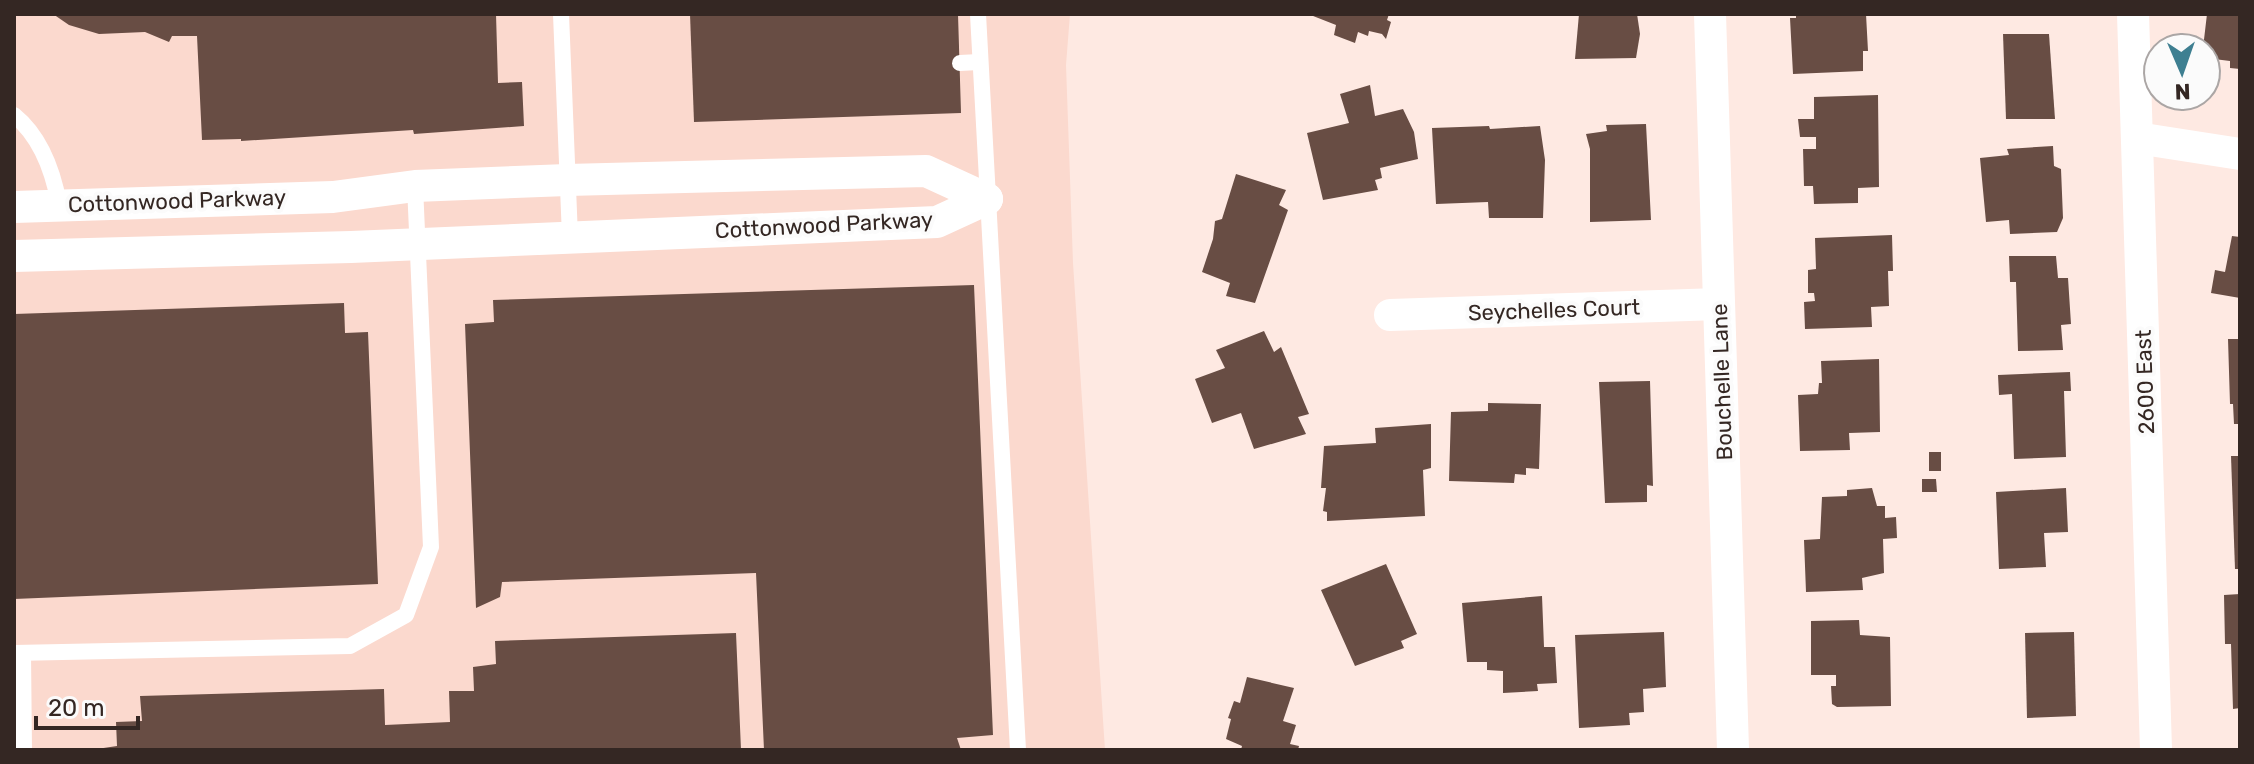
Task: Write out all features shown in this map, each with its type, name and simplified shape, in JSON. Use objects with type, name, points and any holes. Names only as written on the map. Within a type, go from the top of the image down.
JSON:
[{"type":"street","name":"Bouchelle Lane","points":[[1710,14],[1733,750]]},
{"type":"street","name":"2600 East","points":[[2133,14],[2156,750]]},
{"type":"street","points":[[2137,138],[2240,154]]},
{"type":"street","name":"Cottonwood Parkway","points":[[14,207],[333,197],[415,186],[567,180],[926,171],[987,199]]},
{"type":"street","name":"Cottonwood Parkway","points":[[14,256],[937,222],[987,199]]},
{"type":"street","name":"Seychelles Court","points":[[1390,315],[1719,304]]},
{"type":"lane","points":[[561,14],[570,237]]},
{"type":"lane","points":[[978,14],[1018,750]]},
{"type":"lane","points":[[960,63],[979,62]]},
{"type":"lane","points":[[14,115],[27,126],[52,171],[59,204]]},
{"type":"lane","points":[[24,750],[18,653],[350,646],[406,615],[431,547],[415,186]]},
{"type":"shaded area","points":[[14,14],[1070,14],[1066,65],[1073,263],[1105,750],[14,750]]},
{"type":"building","points":[[53,14],[496,14],[498,83],[522,82],[524,126],[414,134],[413,130],[241,141],[202,140],[197,36],[172,36],[169,42],[145,32],[99,34],[69,25]]},
{"type":"building","points":[[690,14],[958,14],[961,113],[694,122]]},
{"type":"building","points":[[1308,14],[1389,14],[1387,20],[1391,22],[1386,39],[1382,34],[1369,31],[1368,36],[1358,32],[1355,43],[1334,35],[1336,25]]},
{"type":"building","points":[[1579,14],[1637,14],[1640,34],[1636,58],[1575,59]]},
{"type":"building","points":[[1796,14],[1866,14],[1868,51],[1863,51],[1863,71],[1793,74],[1790,18],[1796,18]]},
{"type":"building","points":[[2207,14],[2240,16],[2240,69],[2230,68],[2230,61],[2222,60],[2222,32],[2205,32]]},
{"type":"building","points":[[2003,34],[2049,34],[2055,119],[2006,119]]},
{"type":"building","points":[[1370,85],[1375,116],[1403,109],[1414,132],[1418,159],[1380,168],[1382,178],[1375,180],[1378,190],[1323,200],[1307,133],[1349,123],[1340,94]]},
{"type":"building","points":[[1878,95],[1879,187],[1858,188],[1858,203],[1814,204],[1813,186],[1804,186],[1803,149],[1816,149],[1816,137],[1800,137],[1798,119],[1814,119],[1814,97]]},
{"type":"building","points":[[1646,124],[1651,220],[1590,222],[1590,149],[1586,134],[1607,131],[1606,125]]},
{"type":"building","points":[[1489,126],[1490,129],[1540,126],[1545,160],[1543,218],[1489,218],[1488,202],[1436,204],[1432,128]]},
{"type":"building","points":[[2053,146],[2054,166],[2061,169],[2063,218],[2057,232],[2010,234],[2009,220],[1986,222],[1980,158],[2009,155],[2007,149]]},
{"type":"building","points":[[1236,174],[1286,190],[1279,205],[1288,210],[1255,303],[1226,296],[1230,283],[1202,272],[1213,239],[1215,221],[1222,219]]},
{"type":"building","points":[[1892,235],[1893,271],[1888,271],[1889,306],[1871,307],[1872,327],[1805,329],[1804,302],[1815,301],[1814,293],[1808,293],[1808,270],[1816,269],[1815,238]]},
{"type":"building","points":[[2232,236],[2240,237],[2240,298],[2211,293],[2215,270],[2225,272]]},
{"type":"building","points":[[2009,256],[2056,256],[2058,278],[2068,278],[2071,324],[2061,325],[2063,350],[2018,351],[2016,282],[2010,282]]},
{"type":"building","points":[[974,285],[993,735],[957,738],[961,750],[764,750],[756,573],[502,582],[500,597],[476,608],[465,324],[494,322],[493,300]]},
{"type":"building","points":[[344,303],[345,333],[368,332],[378,584],[14,599],[14,314]]},
{"type":"building","points":[[1264,331],[1274,352],[1281,347],[1309,414],[1298,417],[1306,434],[1254,449],[1241,413],[1212,423],[1195,379],[1225,368],[1216,350]]},
{"type":"building","points":[[2228,339],[2240,339],[2240,424],[2234,424],[2233,404],[2230,404]]},
{"type":"building","points":[[1879,359],[1880,432],[1849,433],[1850,450],[1800,451],[1798,395],[1818,394],[1819,383],[1822,383],[1821,361]]},
{"type":"building","points":[[2070,372],[2071,391],[2064,391],[2066,457],[2014,459],[2012,394],[1999,395],[1998,375]]},
{"type":"building","points":[[1650,381],[1653,486],[1647,485],[1647,502],[1605,503],[1599,382]]},
{"type":"building","points":[[1488,403],[1541,404],[1539,469],[1526,468],[1526,475],[1515,474],[1514,483],[1449,481],[1451,412],[1488,411]]},
{"type":"building","points":[[1431,424],[1431,468],[1423,470],[1425,516],[1327,521],[1327,512],[1323,511],[1326,488],[1321,488],[1324,446],[1376,443],[1375,428]]},
{"type":"building","points":[[1929,452],[1941,452],[1941,471],[1929,471]]},
{"type":"building","points":[[2231,456],[2240,456],[2240,569],[2235,569]]},
{"type":"building","points":[[1922,479],[1936,479],[1937,492],[1922,492]]},
{"type":"building","points":[[1872,488],[1877,506],[1885,506],[1885,518],[1896,517],[1897,538],[1883,539],[1884,573],[1862,578],[1863,590],[1806,592],[1804,540],[1820,539],[1822,497],[1847,496],[1847,490]]},
{"type":"building","points":[[2066,488],[2068,532],[2044,533],[2046,567],[1999,569],[1996,492]]},
{"type":"building","points":[[1386,564],[1417,634],[1401,641],[1404,648],[1355,666],[1321,590]]},
{"type":"building","points":[[2240,594],[2240,708],[2233,709],[2231,644],[2225,644],[2224,595]]},
{"type":"building","points":[[1542,596],[1544,647],[1555,647],[1557,683],[1537,684],[1538,691],[1503,693],[1503,671],[1487,670],[1487,662],[1467,662],[1462,603]]},
{"type":"building","points":[[1859,620],[1860,635],[1890,637],[1891,706],[1837,707],[1832,704],[1831,686],[1836,686],[1836,675],[1811,675],[1811,621]]},
{"type":"building","points":[[1664,632],[1666,687],[1643,689],[1644,712],[1629,713],[1630,725],[1579,728],[1575,635]]},
{"type":"building","points":[[2074,632],[2076,716],[2027,718],[2025,633]]},
{"type":"building","points":[[736,633],[741,750],[90,750],[117,746],[116,722],[142,721],[140,696],[384,689],[385,725],[450,722],[449,691],[474,691],[473,667],[496,664],[495,641]]},
{"type":"building","points":[[1247,677],[1294,688],[1283,721],[1296,725],[1290,744],[1299,746],[1298,750],[1241,750],[1242,746],[1226,739],[1231,719],[1228,718],[1234,701],[1240,703]]}]
